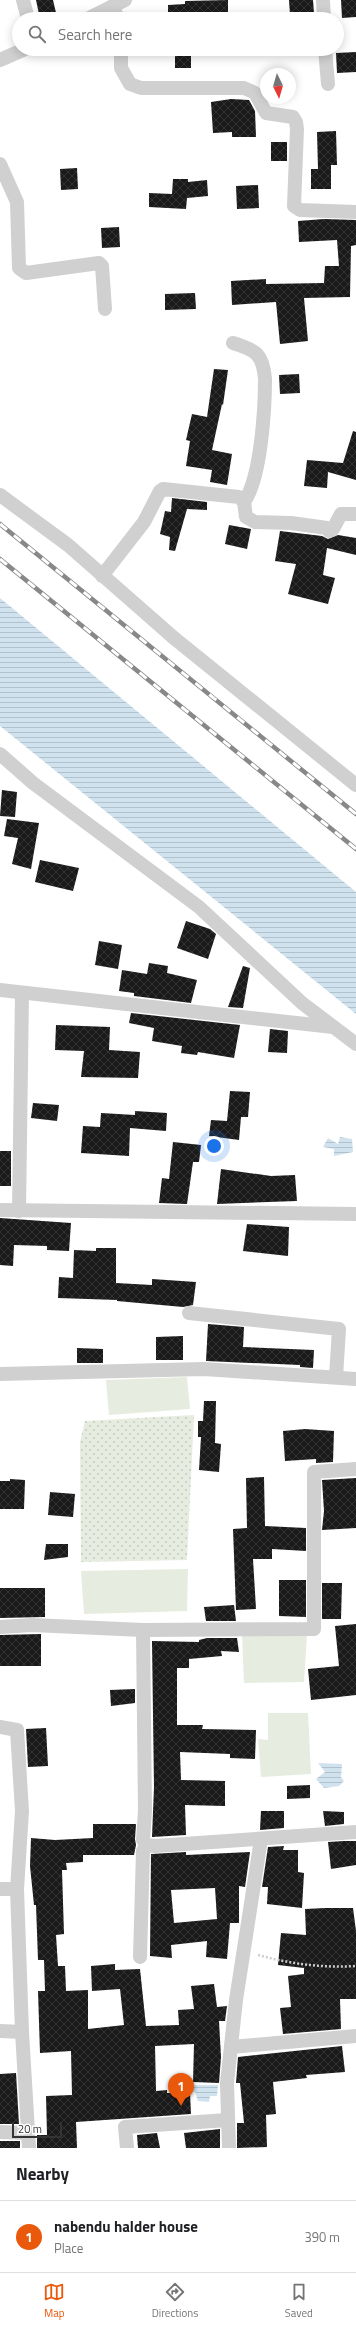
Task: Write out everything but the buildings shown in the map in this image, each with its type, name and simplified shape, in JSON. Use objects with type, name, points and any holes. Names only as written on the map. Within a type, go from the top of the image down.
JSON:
[{"type":"street","points":[[23,0],[26,12]]},
{"type":"street","points":[[323,0],[324,12]]},
{"type":"street","points":[[101,12],[119,3]]},
{"type":"street","points":[[0,60],[12,55]]},
{"type":"street","points":[[121,56],[121,68],[130,84],[141,88],[244,88],[255,93],[266,113],[293,117],[296,122],[297,129],[294,206],[300,210],[356,212]]},
{"type":"street","points":[[326,56],[328,84]]},
{"type":"street","points":[[0,164],[18,207],[19,268],[26,273],[98,263],[102,266],[105,309]]},
{"type":"street","points":[[233,343],[250,348],[259,356],[264,365],[265,379],[256,469],[253,484],[244,502],[244,512],[249,520],[255,522],[291,522],[327,528],[329,531],[333,529],[340,514],[356,514]]},
{"type":"street","points":[[102,576],[144,522],[160,491],[163,489],[239,497],[244,502]]},
{"type":"street","points":[[0,495],[68,544],[102,576],[254,704],[356,785]]},
{"type":"street","points":[[0,754],[33,783],[199,907],[302,1002],[356,1044]]},
{"type":"street","points":[[0,990],[334,1027]]},
{"type":"street","points":[[19,1211],[22,993]]},
{"type":"street","points":[[0,1210],[356,1214]]},
{"type":"street","points":[[189,1313],[339,1329],[336,1377]]},
{"type":"street","points":[[0,1374],[204,1369],[356,1379]]},
{"type":"street","points":[[0,1628],[32,1625],[143,1630],[314,1629],[314,1472],[356,1469]]},
{"type":"street","points":[[143,1630],[145,1811],[143,1840],[147,1845]]},
{"type":"street","points":[[0,1727],[17,1730],[22,1812],[17,1890],[22,2032],[29,2148]]},
{"type":"street","points":[[140,1956],[142,1851],[147,1845],[356,1832]]},
{"type":"street","points":[[229,2148],[227,2083],[244,1951],[261,1839]]},
{"type":"street","points":[[0,1889],[17,1890]]},
{"type":"street","points":[[0,2031],[22,2032]]},
{"type":"street","points":[[231,2047],[356,2036]]},
{"type":"street","points":[[127,2148],[125,2127],[228,2120]]},
{"type":"street","points":[[0,2132],[27,2132]]},
{"type":"path","points":[[244,1951],[290,1964],[328,1968],[356,1966]]},
{"type":"shaded area","points":[[187,1377],[190,1409],[109,1415],[106,1380]]},
{"type":"shaded area","points":[[194,1415],[187,1560],[81,1562],[80,1442],[85,1421]]},
{"type":"shaded area","points":[[188,1569],[187,1611],[84,1614],[81,1571]]},
{"type":"shaded area","points":[[307,1634],[304,1682],[244,1683],[242,1635]]},
{"type":"shaded area","points":[[268,1713],[308,1713],[311,1774],[261,1777],[258,1739],[268,1740]]},
{"type":"water","points":[[0,598],[356,892],[356,1014],[0,726]]},
{"type":"water","points":[[340,1137],[352,1139],[353,1152],[334,1156],[334,1149],[323,1147],[328,1138],[338,1144]]},
{"type":"water","points":[[318,1763],[342,1764],[341,1777],[344,1781],[339,1786],[324,1788],[316,1779],[325,1772]]},
{"type":"water","points":[[188,2085],[218,2085],[217,2096],[210,2096],[209,2102],[198,2101],[195,2092],[189,2091]]},
{"type":"railway","points":[[0,524],[356,814]]},
{"type":"railway","points":[[0,559],[356,849]]},
{"type":"place","name":"nabendu halder house","points":[[181,2106]]}]
